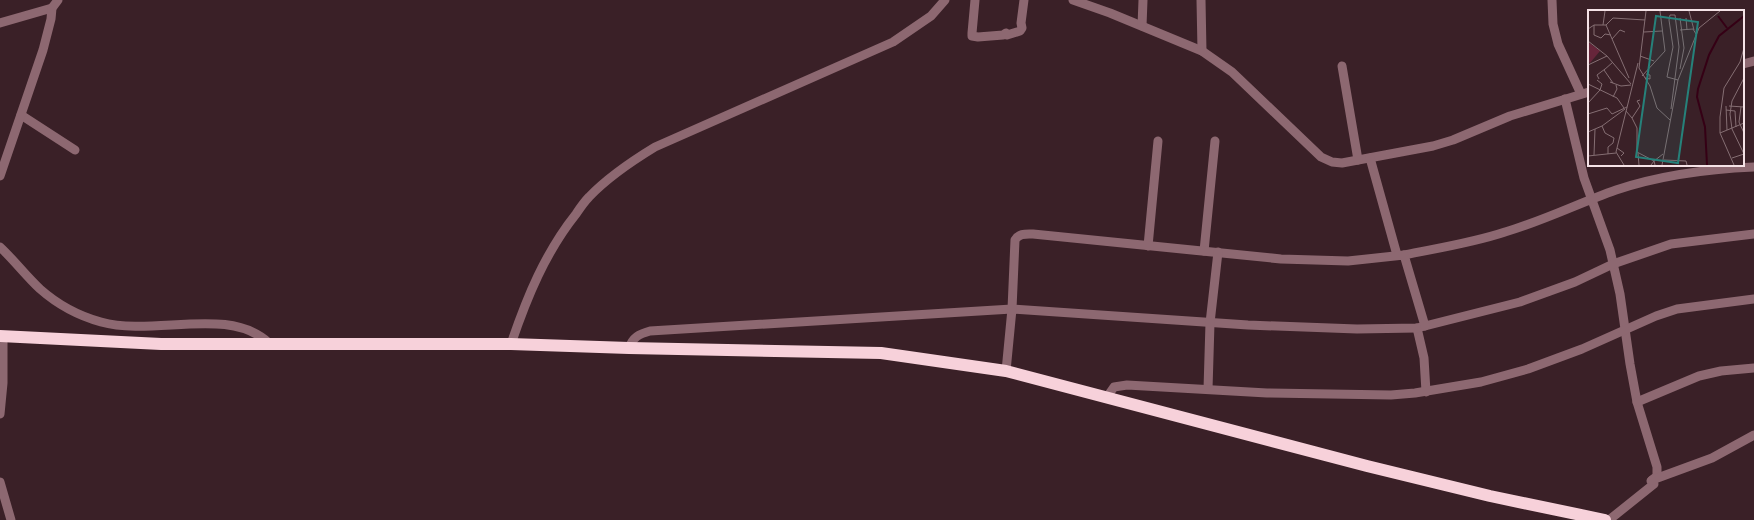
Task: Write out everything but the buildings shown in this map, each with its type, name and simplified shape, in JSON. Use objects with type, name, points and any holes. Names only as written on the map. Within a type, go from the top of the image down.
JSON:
[{"type":"highway","points":[[1,336],[161,344],[511,344],[881,353],[1006,371],[1367,466],[1490,496],[1605,520]]},
{"type":"street","points":[[0,176],[48,30],[52,8],[58,0]]},
{"type":"street","points":[[511,344],[524,306],[542,266],[562,232],[589,197],[628,164],[654,147],[893,42],[931,16],[945,0]]},
{"type":"street","points":[[975,0],[972,36],[978,37],[1003,35],[1006,33],[1007,35],[1020,31],[1022,28],[1021,23],[1024,0]]},
{"type":"street","points":[[1073,0],[1084,2],[1202,51],[1232,72],[1321,157],[1336,163],[1433,146],[1453,140],[1510,116],[1585,93],[1558,44],[1553,24],[1552,0]]},
{"type":"street","points":[[1142,26],[1143,0]]},
{"type":"street","points":[[1201,0],[1202,51]]},
{"type":"street","points":[[0,23],[52,8]]},
{"type":"street","points":[[1744,64],[1754,61]]},
{"type":"street","points":[[1342,66],[1358,160]]},
{"type":"street","points":[[1565,99],[1584,178],[1610,250],[1620,294],[1637,402],[1656,467],[1657,476],[1651,481]]},
{"type":"street","points":[[21,115],[75,150]]},
{"type":"street","points":[[1204,251],[1216,140]]},
{"type":"street","points":[[1148,246],[1158,141]]},
{"type":"street","points":[[1370,158],[1401,255],[1421,327],[1426,392]]},
{"type":"street","points":[[1006,371],[1012,309],[1015,240],[1017,236],[1033,234],[1281,259],[1348,261],[1448,248],[1506,232],[1591,199],[1640,183],[1668,176],[1694,172],[1754,167]]},
{"type":"street","points":[[629,348],[632,340],[638,335],[650,331],[1012,309],[1210,323],[1357,329],[1421,327],[1526,300],[1575,282],[1613,264],[1671,244],[1754,234]]},
{"type":"street","points":[[0,247],[49,296],[68,308],[85,316],[102,322],[123,326],[147,327],[198,323],[238,326],[254,332],[269,343]]},
{"type":"street","points":[[1208,389],[1210,323],[1218,252]]},
{"type":"street","points":[[1107,397],[1114,387],[1127,385],[1259,393],[1391,395],[1426,392],[1481,382],[1528,369],[1575,352],[1656,316],[1677,309],[1754,299]]},
{"type":"street","points":[[0,414],[1,336]]},
{"type":"street","points":[[1637,402],[1699,376],[1721,371],[1754,368]]},
{"type":"street","points":[[1651,481],[1712,458],[1754,434]]},
{"type":"street","points":[[1610,520],[1654,484],[1651,481]]},
{"type":"street","points":[[0,482],[11,520]]}]
